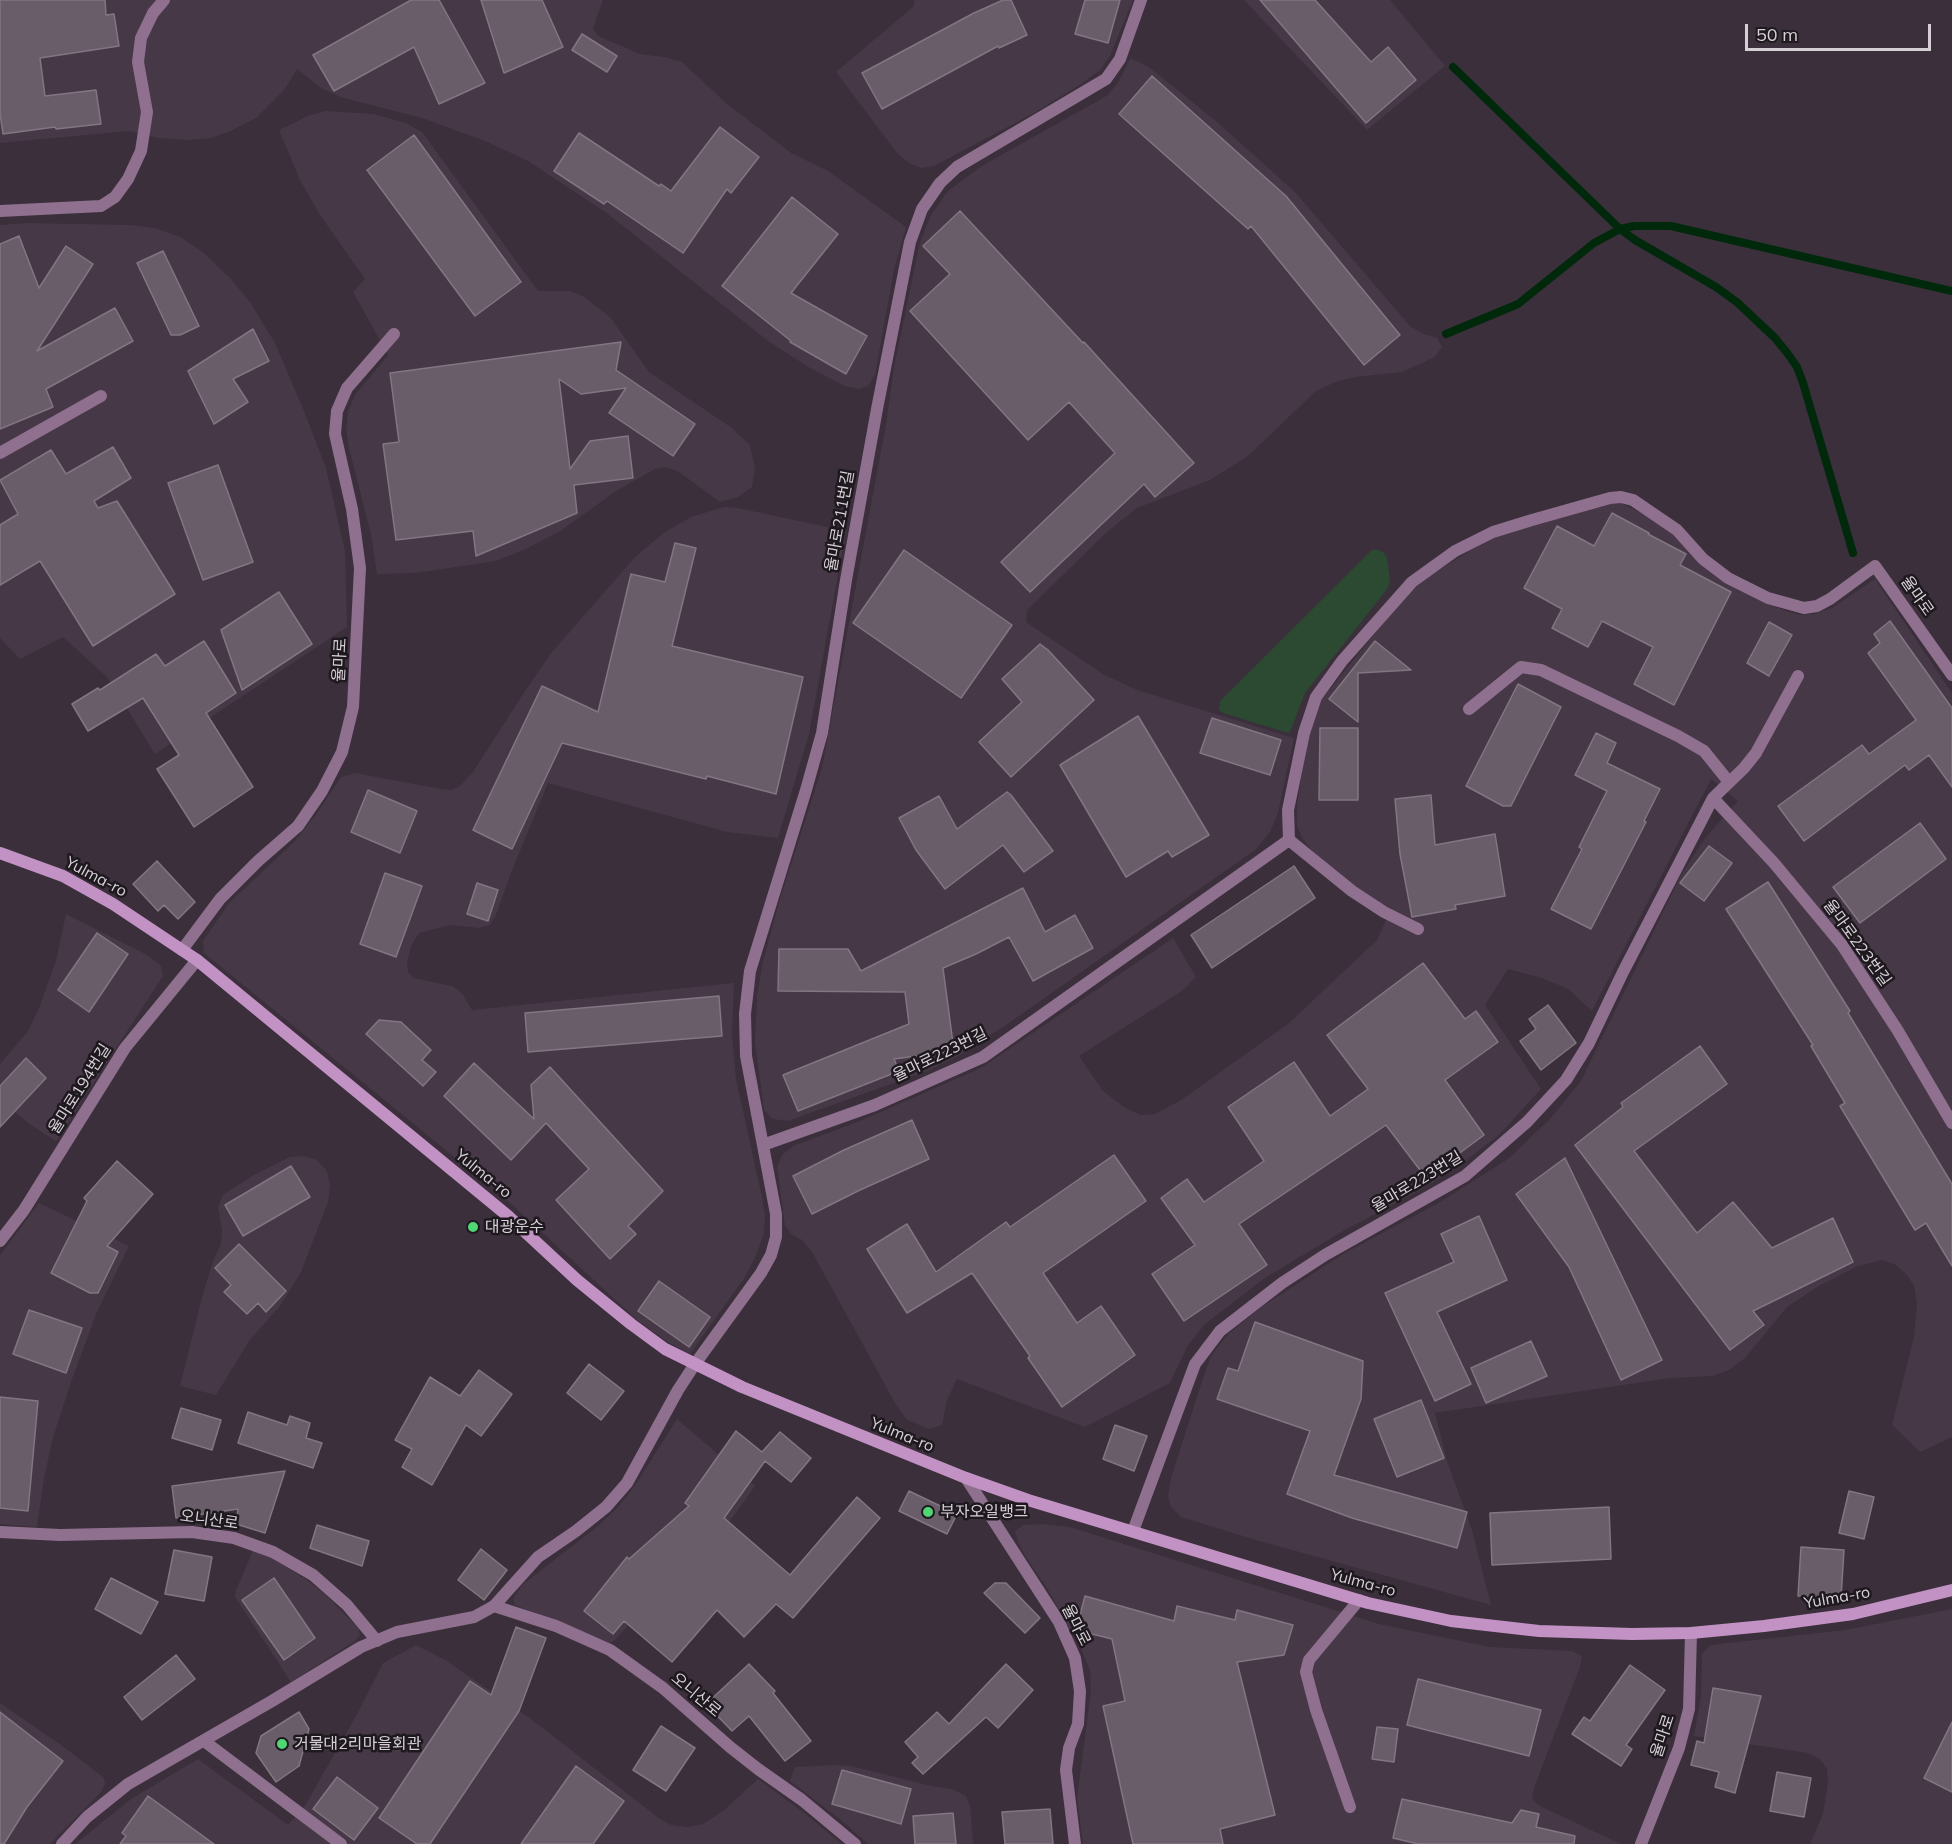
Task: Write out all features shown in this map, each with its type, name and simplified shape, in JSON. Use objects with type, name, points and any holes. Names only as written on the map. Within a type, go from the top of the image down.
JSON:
[{"type":"street","points":[[0,211],[100,206],[115,197],[128,179],[141,151],[147,112],[138,62],[141,38],[153,13],[164,0]]},
{"type":"street","name":"율마로211번길","points":[[695,1364],[771,1255],[776,1237],[776,1214],[746,1056],[745,1014],[750,971],[822,733],[859,512],[910,242],[922,209],[940,183],[957,167],[1106,79],[1120,59],[1141,0]]},
{"type":"street","name":"율마로","points":[[182,950],[220,899],[298,826],[322,791],[342,752],[353,707],[360,568],[352,509],[334,434],[337,411],[347,388],[394,334]]},
{"type":"street","points":[[0,453],[101,396]]},
{"type":"street","name":"율마로","points":[[1289,840],[1288,810],[1304,733],[1316,696],[1342,661],[1412,582],[1455,551],[1492,532],[1610,498],[1621,497],[1633,500],[1650,511],[1677,530],[1703,559],[1728,578],[1768,598],[1804,608],[1817,606],[1830,599],[1875,566],[1952,675]]},
{"type":"street","points":[[1469,709],[1521,667],[1541,670],[1678,736],[1704,751],[1729,782]]},
{"type":"street","name":"율마로223번길","points":[[1133,1532],[1195,1364],[1220,1331],[1282,1283],[1325,1255],[1465,1176],[1527,1122],[1566,1080],[1589,1043],[1713,798],[1756,753],[1798,676]]},
{"type":"street","name":"율마로223번길","points":[[1713,798],[1774,863],[1842,945],[1898,1031],[1952,1123]]},
{"type":"street","points":[[1289,840],[1352,891],[1384,912],[1418,929]]},
{"type":"street","name":"율마로223번길","points":[[763,1145],[875,1105],[983,1057],[1289,840]]},
{"type":"street","name":"Yulma-ro","points":[[0,853],[63,876],[113,904],[197,960],[508,1216],[577,1280],[665,1349],[742,1387],[966,1478],[1028,1500],[1359,1600],[1451,1620],[1539,1631],[1691,1633],[1764,1626],[1853,1614],[1952,1590]]},
{"type":"street","name":"율마로194번길","points":[[0,1242],[24,1210],[125,1048],[197,960]]},
{"type":"street","points":[[62,1844],[87,1817],[128,1784],[361,1647],[397,1632],[474,1617],[494,1606],[538,1557],[576,1532],[606,1507],[627,1483],[678,1390],[695,1364]]},
{"type":"street","name":"율마로","points":[[966,1478],[1059,1622],[1075,1658],[1080,1691],[1078,1724],[1066,1770],[1075,1844]]},
{"type":"street","name":"오니산로","points":[[0,1532],[60,1535],[192,1532],[234,1538],[273,1552],[313,1575],[348,1605],[377,1641]]},
{"type":"street","points":[[1350,1807],[1310,1692],[1306,1672],[1309,1660],[1359,1600]]},
{"type":"street","name":"오니산로","points":[[494,1606],[556,1626],[610,1650],[663,1688],[739,1754],[802,1800],[855,1844]]},
{"type":"street","name":"율마로","points":[[1641,1844],[1679,1748],[1689,1709],[1691,1633]]},
{"type":"street","points":[[204,1741],[341,1844]]},
{"type":"shaded area","points":[[0,0],[603,0],[593,28],[598,36],[640,54],[682,62],[726,103],[791,153],[828,171],[906,227],[894,270],[875,375],[868,386],[859,389],[845,386],[810,368],[768,341],[608,214],[528,161],[485,141],[422,118],[340,97],[321,88],[297,69],[285,89],[256,118],[211,138],[188,140],[158,138],[129,131],[0,143]]},
{"type":"shaded area","points":[[914,0],[1133,0],[1110,56],[1100,70],[1034,113],[934,166],[921,168],[909,163],[897,153],[836,72],[914,6]]},
{"type":"shaded area","points":[[1244,0],[1390,0],[1445,66],[1367,130]]},
{"type":"shaded area","points":[[1130,58],[1149,67],[1217,122],[1295,192],[1410,326],[1421,333],[1437,338],[1442,347],[1435,357],[1402,372],[1355,377],[1338,381],[1316,391],[1248,456],[1210,480],[1137,508],[1107,532],[1027,610],[1026,622],[1103,674],[1137,690],[1294,738],[1278,813],[1270,832],[1255,850],[960,1055],[927,1071],[788,1121],[773,1119],[764,1110],[755,1042],[757,997],[763,961],[780,899],[822,768],[886,424],[894,367],[920,242],[931,215],[948,191],[980,167],[1108,95],[1119,81]]},
{"type":"shaded area","points":[[325,111],[374,114],[406,123],[422,132],[538,291],[569,291],[583,296],[610,317],[649,372],[732,428],[750,445],[755,468],[752,487],[738,497],[720,502],[679,472],[666,467],[655,469],[616,491],[562,530],[526,549],[496,561],[416,573],[377,574],[371,535],[346,428],[348,411],[355,395],[388,355],[353,292],[365,279],[320,215],[300,180],[279,130],[308,116]]},
{"type":"shaded area","points":[[28,223],[131,225],[155,228],[180,237],[204,253],[230,278],[250,302],[275,343],[326,468],[345,551],[347,627],[155,754],[108,678],[63,637],[20,659],[0,638],[0,225]]},
{"type":"shaded area","points":[[1621,503],[1653,519],[1764,602],[1789,612],[1801,615],[1814,614],[1832,608],[1875,579],[1952,693],[1952,1437],[1920,1452],[1892,1425],[1914,1337],[1917,1304],[1914,1286],[1907,1275],[1896,1265],[1882,1260],[1858,1266],[1817,1287],[1787,1307],[1745,1358],[1729,1370],[1712,1376],[1670,1378],[1435,1413],[1447,1461],[1472,1530],[1491,1605],[1256,1540],[1181,1517],[1171,1507],[1168,1496],[1171,1478],[1202,1381],[1211,1356],[1228,1334],[1263,1306],[1343,1254],[1440,1202],[1508,1159],[1550,1119],[1581,1081],[1681,875],[1705,838],[1738,801],[1711,779],[1592,1011],[1568,989],[1542,978],[1508,969],[1485,1005],[1541,1089],[1499,1135],[1456,1168],[1420,1190],[1343,1231],[1265,1278],[1204,1325],[1187,1347],[1170,1383],[1085,1427],[957,1379],[947,1400],[942,1425],[928,1429],[906,1419],[812,1252],[785,1226],[777,1167],[782,1155],[793,1146],[860,1121],[981,1068],[1173,938],[1196,977],[1182,991],[1079,1056],[1103,1091],[1124,1107],[1141,1115],[1155,1114],[1181,1100],[1288,1024],[1377,940],[1391,909],[1354,885],[1313,852],[1297,826],[1297,805],[1306,746],[1314,716],[1322,699],[1405,596],[1428,577],[1471,550],[1499,536],[1609,504]]},
{"type":"shaded area","points":[[724,507],[846,531],[809,734],[778,838],[727,832],[548,783],[490,925],[479,928],[450,925],[419,933],[411,946],[407,963],[408,972],[413,978],[452,986],[462,993],[472,1010],[734,983],[732,1034],[736,1079],[762,1197],[765,1215],[764,1233],[745,1277],[690,1354],[637,1320],[507,1200],[204,953],[203,941],[229,903],[294,842],[341,777],[355,773],[441,789],[452,790],[460,786],[473,772],[552,652],[636,556],[665,532],[691,517]]},
{"type":"shaded area","points":[[66,914],[149,956],[161,966],[163,976],[56,1141],[31,1125],[0,1100],[0,1064],[28,1031],[39,1008],[56,961]]},
{"type":"shaded area","points":[[304,1156],[317,1160],[327,1171],[330,1185],[328,1202],[301,1272],[280,1306],[249,1341],[216,1395],[180,1386],[202,1297],[221,1244],[222,1230],[218,1207],[223,1195],[252,1176],[290,1157]]},
{"type":"shaded area","points":[[39,1203],[129,1246],[97,1312],[71,1382],[52,1441],[37,1527],[0,1524],[0,1255]]},
{"type":"shaded area","points":[[677,1419],[755,1486],[711,1548],[668,1581],[610,1643],[515,1605],[513,1599],[522,1585],[598,1526],[619,1506],[636,1484]]},
{"type":"shaded area","points":[[1043,1524],[1070,1527],[1379,1624],[1490,1647],[1572,1651],[1582,1656],[1532,1798],[1538,1805],[1621,1844],[1083,1844],[1077,1797],[1091,1691],[1090,1670],[1080,1647],[1047,1588],[1027,1559],[1015,1531],[1023,1525]]},
{"type":"shaded area","points":[[253,1551],[272,1558],[307,1580],[327,1596],[358,1628],[360,1635],[355,1641],[291,1682],[235,1597]]},
{"type":"shaded area","points":[[1952,1609],[1952,1844],[1810,1844],[1823,1814],[1828,1781],[1827,1769],[1820,1759],[1808,1753],[1694,1736],[1701,1696],[1702,1654],[1710,1645],[1845,1630]]},
{"type":"shaded area","points":[[416,1645],[447,1661],[531,1719],[660,1819],[671,1825],[688,1827],[703,1824],[723,1811],[758,1779],[842,1844],[75,1844],[131,1799],[198,1759],[288,1825],[306,1804],[383,1663]]},
{"type":"shaded area","points":[[0,1703],[104,1778],[105,1784],[101,1792],[50,1844],[0,1844]]},
{"type":"shaded area","points":[[851,1766],[952,1789],[966,1796],[970,1806],[973,1844],[868,1844],[790,1781],[795,1767]]},
{"type":"green space","points":[[1372,550],[1379,550],[1387,558],[1390,581],[1388,588],[1305,693],[1290,732],[1219,710],[1220,701]]},
{"type":"building","points":[[0,0],[105,0],[106,15],[114,14],[119,46],[40,58],[45,96],[96,90],[101,124],[3,134],[0,113]]},
{"type":"building","points":[[411,0],[439,0],[485,83],[439,104],[414,47],[334,91],[313,55]]},
{"type":"building","points":[[481,0],[542,0],[563,47],[504,73]]},
{"type":"building","points":[[1003,0],[1011,0],[1027,35],[999,48],[998,46],[882,109],[862,73]]},
{"type":"building","points":[[1085,0],[1120,0],[1108,43],[1075,34]]},
{"type":"building","points":[[1260,0],[1315,0],[1371,62],[1388,47],[1416,80],[1366,123]]},
{"type":"building","points":[[582,34],[617,56],[607,72],[572,50]]},
{"type":"building","points":[[1152,76],[1286,196],[1400,335],[1364,365],[1251,226],[1248,229],[1119,114]]},
{"type":"building","points":[[720,127],[759,157],[731,193],[727,189],[683,253],[607,201],[604,204],[554,171],[579,133],[659,186],[661,184],[671,191]]},
{"type":"building","points":[[414,135],[521,282],[475,316],[367,170]]},
{"type":"building","points":[[792,197],[838,234],[791,293],[867,336],[846,374],[790,342],[722,286]]},
{"type":"building","points":[[960,211],[1194,463],[1155,497],[1144,484],[1030,592],[1001,562],[1115,453],[1069,402],[1028,440],[910,311],[950,274],[923,246]]},
{"type":"building","points":[[19,236],[39,288],[66,246],[93,264],[37,351],[115,308],[133,341],[46,389],[53,407],[0,429],[0,244]]},
{"type":"building","points":[[163,251],[199,326],[180,335],[171,335],[137,263]]},
{"type":"building","points":[[253,329],[269,361],[233,379],[248,402],[214,424],[188,371]]},
{"type":"building","points":[[621,342],[616,370],[695,424],[673,456],[609,413],[626,388],[581,394],[559,379],[570,469],[590,441],[628,436],[633,478],[574,485],[577,513],[476,556],[473,531],[396,540],[383,444],[399,442],[390,373]]},
{"type":"building","points":[[113,447],[131,478],[94,501],[98,508],[117,501],[175,594],[93,646],[40,561],[0,585],[0,525],[18,514],[0,480],[51,450],[66,474]]},
{"type":"building","points":[[218,465],[253,562],[203,580],[168,483]]},
{"type":"building","points":[[1612,513],[1686,554],[1680,565],[1731,592],[1674,705],[1634,684],[1653,647],[1602,621],[1588,647],[1552,628],[1562,609],[1524,588],[1557,526],[1594,546]]},
{"type":"building","points":[[675,543],[696,548],[672,646],[803,677],[776,794],[562,743],[512,849],[473,830],[542,686],[598,712],[631,574],[665,582]]},
{"type":"building","points":[[904,550],[1012,625],[961,698],[853,623]]},
{"type":"building","points":[[279,592],[312,644],[242,690],[221,630]]},
{"type":"building","points":[[1890,621],[1952,708],[1952,787],[1929,755],[1909,770],[1905,765],[1804,841],[1778,806],[1862,745],[1869,754],[1916,720],[1868,653],[1880,643],[1874,634]]},
{"type":"building","points":[[1769,622],[1792,635],[1769,676],[1747,663]]},
{"type":"building","points":[[204,641],[236,693],[206,713],[253,787],[194,827],[157,769],[179,755],[143,698],[88,731],[72,704],[98,688],[100,690],[156,654],[165,666]]},
{"type":"building","points":[[1375,641],[1411,670],[1358,673],[1358,722],[1329,699]]},
{"type":"building","points":[[1040,644],[1094,700],[1011,777],[979,742],[1022,702],[1002,679]]},
{"type":"building","points":[[1518,684],[1561,707],[1511,806],[1503,806],[1466,786]]},
{"type":"building","points":[[1138,716],[1209,835],[1172,857],[1168,851],[1126,877],[1060,765]]},
{"type":"building","points":[[1212,718],[1281,740],[1270,775],[1200,753]]},
{"type":"building","points":[[1320,728],[1358,728],[1358,800],[1319,800]]},
{"type":"building","points":[[1596,733],[1616,743],[1607,763],[1660,789],[1644,821],[1646,822],[1591,929],[1551,909],[1582,849],[1579,847],[1607,791],[1575,775]]},
{"type":"building","points":[[368,790],[417,811],[400,853],[351,832]]},
{"type":"building","points":[[1007,792],[1053,851],[1024,872],[1003,845],[945,889],[916,850],[899,818],[939,796],[957,829]]},
{"type":"building","points":[[1431,795],[1435,845],[1495,834],[1505,896],[1455,905],[1456,909],[1412,917],[1400,854],[1395,799]]},
{"type":"building","points":[[1920,823],[1946,859],[1860,923],[1833,887]]},
{"type":"building","points":[[1709,846],[1732,863],[1704,901],[1680,883]]},
{"type":"building","points":[[157,861],[195,902],[178,919],[164,905],[158,911],[133,884]]},
{"type":"building","points":[[1294,866],[1315,898],[1212,968],[1191,935]]},
{"type":"building","points":[[385,873],[422,886],[396,957],[360,944]]},
{"type":"building","points":[[1768,882],[1850,1011],[1848,1013],[1952,1184],[1952,1266],[1926,1223],[1915,1230],[1840,1106],[1845,1103],[1811,1046],[1813,1045],[1726,909]]},
{"type":"building","points":[[477,883],[498,890],[488,921],[467,914]]},
{"type":"building","points":[[1023,888],[1045,932],[1075,915],[1093,948],[1033,981],[1009,937],[943,968],[954,1051],[894,1059],[899,1071],[798,1111],[783,1075],[909,1024],[905,992],[778,991],[779,949],[848,949],[861,971]]},
{"type":"building","points":[[97,933],[128,954],[89,1012],[58,990]]},
{"type":"building","points":[[1423,963],[1465,1019],[1476,1011],[1498,1042],[1445,1080],[1484,1135],[1426,1178],[1386,1125],[1239,1224],[1267,1265],[1184,1321],[1152,1274],[1195,1245],[1161,1198],[1187,1179],[1204,1202],[1264,1161],[1228,1107],[1294,1062],[1330,1116],[1368,1089],[1327,1035]]},
{"type":"building","points":[[719,996],[722,1036],[528,1052],[525,1013]]},
{"type":"building","points":[[1548,1005],[1576,1043],[1541,1070],[1520,1041],[1536,1029],[1529,1019]]},
{"type":"building","points":[[379,1020],[401,1022],[431,1050],[422,1060],[436,1072],[423,1086],[366,1034]]},
{"type":"building","points":[[1700,1046],[1727,1084],[1634,1151],[1697,1233],[1733,1202],[1772,1248],[1833,1218],[1853,1262],[1753,1311],[1764,1325],[1730,1350],[1575,1145],[1623,1107],[1621,1103]]},
{"type":"building","points":[[26,1058],[46,1078],[0,1127],[0,1086]]},
{"type":"building","points":[[474,1063],[534,1119],[531,1085],[550,1067],[663,1191],[628,1226],[636,1234],[610,1259],[556,1200],[589,1169],[546,1123],[511,1160],[444,1096]]},
{"type":"building","points":[[912,1120],[929,1159],[812,1214],[793,1176],[844,1150]]},
{"type":"building","points":[[1114,1155],[1146,1201],[1043,1273],[1077,1323],[1101,1306],[1135,1355],[1062,1407],[1028,1358],[1030,1356],[972,1273],[907,1313],[867,1249],[907,1224],[936,1272],[1006,1222],[1010,1227]]},
{"type":"building","points":[[1565,1158],[1662,1360],[1621,1380],[1569,1267],[1516,1194]]},
{"type":"building","points":[[117,1161],[153,1194],[107,1246],[118,1252],[98,1293],[90,1293],[51,1273],[87,1201],[84,1198]]},
{"type":"building","points":[[291,1166],[310,1197],[243,1236],[225,1205]]},
{"type":"building","points":[[1479,1216],[1507,1280],[1437,1312],[1471,1384],[1435,1401],[1385,1293],[1454,1262],[1441,1234]]},
{"type":"building","points":[[239,1244],[286,1291],[266,1312],[258,1303],[247,1314],[224,1292],[231,1285],[215,1268]]},
{"type":"building","points":[[659,1281],[710,1317],[689,1347],[638,1311]]},
{"type":"building","points":[[29,1310],[82,1328],[66,1373],[13,1354]]},
{"type":"building","points":[[1255,1322],[1363,1361],[1361,1399],[1334,1475],[1467,1512],[1457,1548],[1352,1518],[1287,1494],[1310,1431],[1217,1399],[1228,1368],[1238,1371]]},
{"type":"building","points":[[1531,1341],[1547,1376],[1486,1403],[1471,1368]]},
{"type":"building","points":[[589,1364],[624,1391],[601,1420],[567,1393]]},
{"type":"building","points":[[479,1370],[512,1394],[481,1436],[466,1425],[432,1485],[402,1467],[412,1449],[395,1440],[430,1377],[460,1396]]},
{"type":"building","points":[[0,1397],[38,1401],[28,1511],[0,1508]]},
{"type":"building","points":[[1421,1400],[1444,1458],[1397,1477],[1374,1419]]},
{"type":"building","points":[[181,1408],[221,1420],[212,1450],[172,1438]]},
{"type":"building","points":[[248,1412],[287,1425],[290,1416],[310,1423],[306,1438],[322,1443],[313,1468],[238,1443]]},
{"type":"building","points":[[1115,1425],[1147,1436],[1134,1471],[1103,1459]]},
{"type":"building","points":[[736,1431],[762,1452],[780,1432],[811,1458],[791,1482],[765,1461],[724,1518],[790,1575],[857,1497],[880,1518],[793,1618],[776,1604],[744,1637],[717,1610],[672,1662],[624,1621],[613,1634],[584,1611],[627,1557],[629,1559],[689,1506],[685,1503]]},
{"type":"building","points":[[285,1471],[265,1533],[236,1524],[238,1509],[176,1518],[172,1486]]},
{"type":"building","name":"부자오일뱅크","points":[[909,1491],[957,1514],[947,1534],[899,1511]]},
{"type":"building","points":[[1849,1491],[1874,1497],[1864,1539],[1839,1533]]},
{"type":"building","points":[[1609,1507],[1611,1559],[1492,1565],[1490,1513]]},
{"type":"building","points":[[317,1525],[369,1541],[362,1566],[310,1548]]},
{"type":"building","points":[[1801,1547],[1844,1550],[1841,1598],[1798,1596]]},
{"type":"building","points":[[481,1549],[507,1570],[484,1600],[458,1580]]},
{"type":"building","points":[[174,1550],[212,1557],[204,1601],[165,1594]]},
{"type":"building","points":[[111,1578],[158,1602],[141,1634],[95,1609]]},
{"type":"building","points":[[274,1578],[315,1638],[284,1660],[242,1600]]},
{"type":"building","points":[[995,1583],[1006,1583],[1040,1618],[1025,1633],[984,1593]]},
{"type":"building","points":[[1085,1596],[1174,1621],[1177,1606],[1235,1620],[1237,1610],[1293,1625],[1284,1655],[1237,1662],[1275,1815],[1220,1829],[1223,1844],[1133,1844],[1103,1706],[1125,1701],[1112,1639],[1076,1630]]},
{"type":"building","points":[[516,1627],[546,1638],[519,1711],[430,1844],[417,1844],[379,1818],[470,1681],[491,1695]]},
{"type":"building","points":[[176,1655],[195,1679],[142,1720],[124,1697]]},
{"type":"building","points":[[749,1664],[775,1691],[773,1693],[811,1741],[785,1761],[749,1716],[732,1731],[706,1704]]},
{"type":"building","points":[[1006,1664],[1033,1690],[998,1728],[986,1717],[923,1774],[912,1763],[918,1757],[905,1742],[937,1712],[949,1724]]},
{"type":"building","points":[[1630,1665],[1665,1690],[1626,1745],[1632,1749],[1621,1766],[1572,1734],[1584,1717],[1590,1721]]},
{"type":"building","points":[[1418,1679],[1541,1710],[1529,1756],[1407,1725]]},
{"type":"building","points":[[1713,1688],[1761,1696],[1735,1793],[1715,1787],[1719,1772],[1691,1765],[1697,1741],[1704,1743]]},
{"type":"building","points":[[0,1712],[63,1761],[27,1807],[4,1844],[0,1844]]},
{"type":"building","name":"거물대2리마을회관","points":[[299,1712],[309,1729],[299,1766],[276,1782],[256,1753],[261,1736]]},
{"type":"building","points":[[1952,1722],[1952,1792],[1924,1778]]},
{"type":"building","points":[[661,1726],[695,1748],[666,1791],[633,1770]]},
{"type":"building","points":[[1377,1727],[1398,1729],[1394,1762],[1372,1759]]},
{"type":"building","points":[[576,1766],[624,1801],[593,1844],[521,1844]]},
{"type":"building","points":[[842,1770],[911,1789],[901,1824],[832,1804]]},
{"type":"building","points":[[1777,1772],[1811,1778],[1804,1817],[1770,1811]]},
{"type":"building","points":[[337,1777],[378,1808],[354,1840],[313,1809]]},
{"type":"building","points":[[148,1796],[214,1844],[120,1844],[126,1836],[122,1833]]},
{"type":"building","points":[[1402,1799],[1512,1823],[1521,1810],[1539,1814],[1536,1827],[1575,1836],[1574,1844],[1418,1844],[1393,1838]]},
{"type":"building","points":[[1050,1809],[1053,1844],[1005,1844],[1002,1812]]},
{"type":"building","points":[[953,1813],[956,1844],[915,1844],[913,1816]]},
{"type":"waterway","points":[[1453,67],[1620,229],[1716,287],[1738,303],[1775,338],[1797,367],[1803,383],[1853,553]]},
{"type":"waterway","points":[[1446,334],[1518,304],[1594,243],[1620,229],[1634,226],[1671,226],[1952,291]]},
{"type":"place","name":"대광운수","points":[[473,1227]]},
{"type":"place","name":"부자오일뱅크","points":[[928,1512]]},
{"type":"place","name":"거물대2리마을회관","points":[[282,1744]]}]
